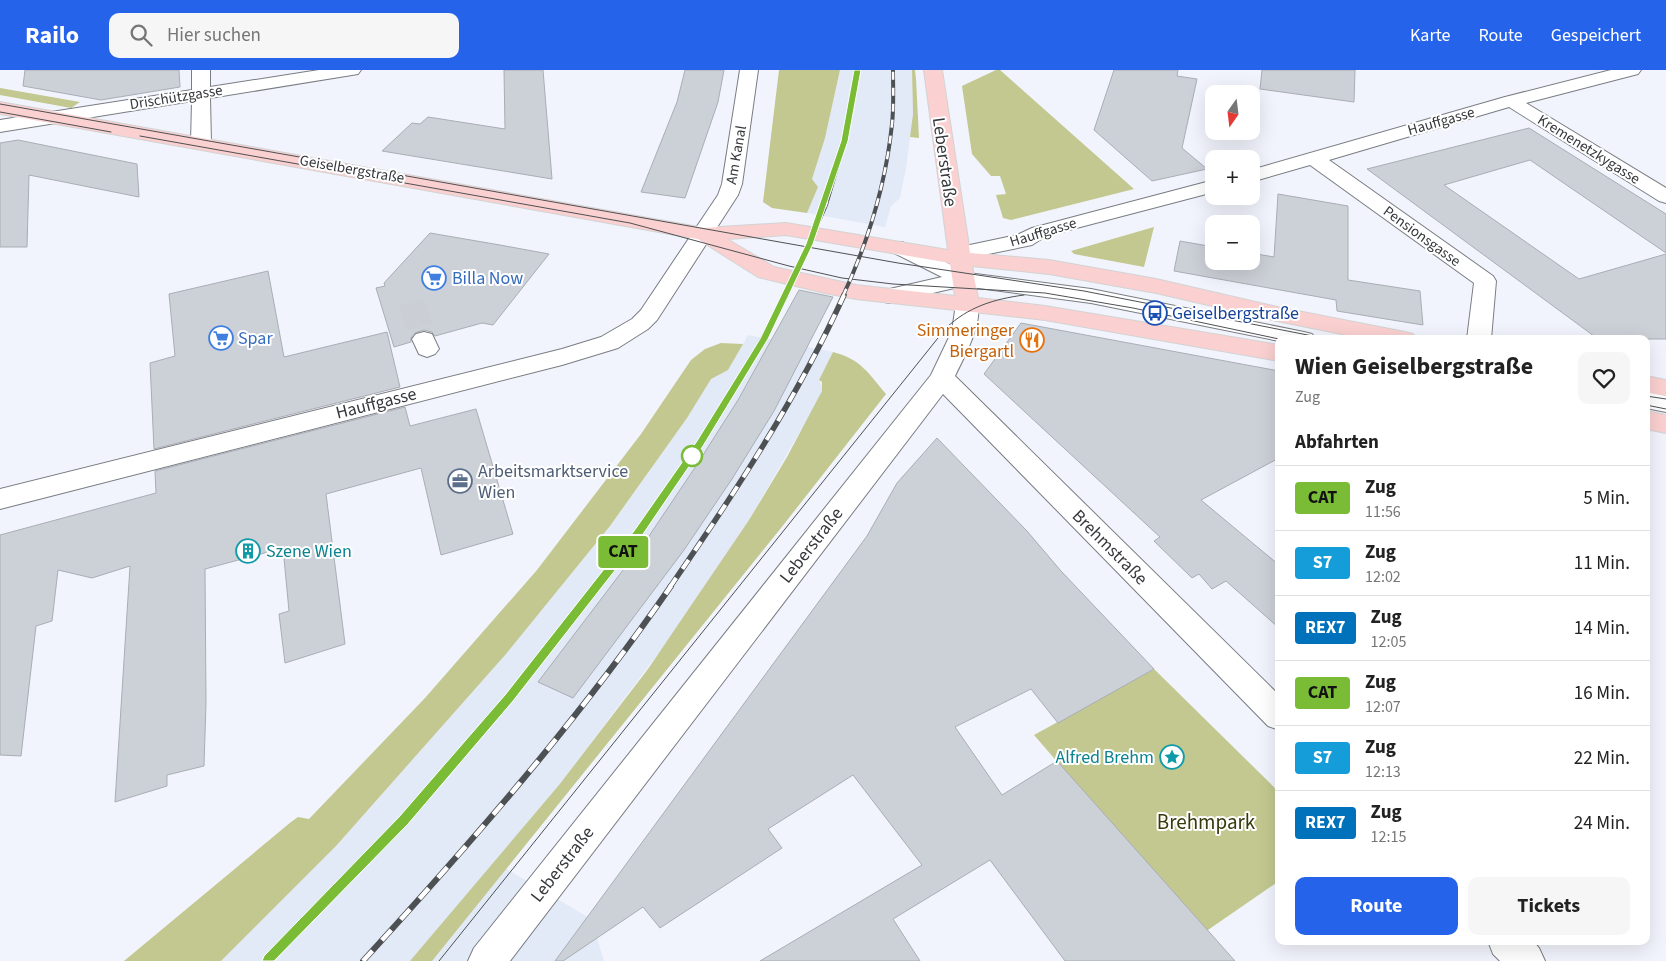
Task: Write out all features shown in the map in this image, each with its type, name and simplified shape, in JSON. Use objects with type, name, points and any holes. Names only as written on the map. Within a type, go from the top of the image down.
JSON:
[{"type":"main road","name":"Leberstraße","points":[[933,70],[967,304]]},
{"type":"main road","name":"Geiselbergstraße","points":[[0,108],[201,142],[704,234],[786,229],[902,248]]},
{"type":"main road","name":"Geiselbergstraße","points":[[704,234],[766,272],[856,292],[1045,312],[1275,352]]},
{"type":"main road","points":[[960,263],[1049,267],[1104,275],[1277,314],[1384,335]]},
{"type":"main road","points":[[1650,385],[1666,388]]},
{"type":"main road","points":[[1650,421],[1666,424]]},
{"type":"street","points":[[201,70],[201,142]]},
{"type":"street","name":"Drischützgasse","points":[[0,126],[352,70]]},
{"type":"street","name":"Am Kanal","points":[[704,234],[728,195],[732,184],[750,70]]},
{"type":"street","name":"Hauffgasse","points":[[1260,173],[1511,101],[1632,70]]},
{"type":"street","name":"Kremenetzkygasse","points":[[1511,101],[1666,198]]},
{"type":"street","name":"Pensionsgasse","points":[[1312,157],[1485,281],[1479,335]]},
{"type":"street","name":"Hauffgasse","points":[[889,296],[960,263],[1024,240],[1040,232],[1205,188]]},
{"type":"street","name":"Hauffgasse","points":[[0,499],[562,357],[618,340],[638,327],[649,315],[704,234]]},
{"type":"street","points":[[902,248],[1091,296],[1284,335]]},
{"type":"street","name":"Leberstraße","points":[[487,961],[942,378],[964,331],[967,304]]},
{"type":"street","name":"Brehmstraße","points":[[942,378],[1275,712]]},
{"type":"street","points":[[1650,401],[1666,404]]},
{"type":"street","points":[[1510,945],[1526,961]]},
{"type":"shaded area","points":[[840,70],[912,70],[913,114],[906,168],[900,198],[891,206],[885,227],[807,213],[818,187],[812,179],[825,138]]},
{"type":"shaded area","points":[[748,335],[833,352],[819,380],[823,388],[817,402],[749,520],[672,635],[559,785],[495,862],[591,919],[604,961],[413,961],[420,950],[410,961],[221,961],[336,846],[506,654],[610,526],[687,418],[711,378],[728,370]]},
{"type":"green space","points":[[779,70],[840,70],[825,138],[812,179],[818,187],[807,213],[772,208],[763,202]]},
{"type":"green space","points":[[912,70],[915,70],[916,79],[919,138],[910,137],[913,114]]},
{"type":"green space","points":[[996,70],[1000,70],[1134,189],[1011,220],[1003,218],[996,195],[1006,194],[1000,176],[991,176],[972,154],[962,86]]},
{"type":"green space","points":[[0,88],[80,102],[71,108],[0,95]]},
{"type":"green space","points":[[1154,227],[1144,267],[1074,254],[1071,251]]},
{"type":"green space","points":[[721,343],[743,344],[728,370],[711,379],[687,418],[610,526],[506,654],[336,846],[221,961],[124,961],[291,822],[298,817],[309,819],[425,698],[537,570],[641,434],[691,360],[705,349]]},
{"type":"green space","points":[[833,352],[858,363],[886,394],[781,528],[432,961],[410,961],[559,785],[648,669],[749,520],[787,457],[822,391],[822,382],[819,380]]},
{"type":"green space","name":"Brehmpark","points":[[1154,669],[1275,788],[1275,884],[1205,932],[1034,735]]},
{"type":"building","points":[[25,70],[179,70],[180,87],[101,100],[23,86]]},
{"type":"building","points":[[504,70],[543,70],[552,179],[382,151],[412,123],[420,124],[428,117],[505,129]]},
{"type":"building","points":[[685,70],[724,70],[718,102],[685,198],[641,192],[677,102]]},
{"type":"building","points":[[1114,70],[1178,70],[1177,76],[1197,79],[1182,148],[1205,167],[1205,169],[1152,181],[1094,130]]},
{"type":"building","points":[[1262,70],[1355,70],[1354,102],[1260,89]]},
{"type":"building","points":[[1529,128],[1666,214],[1666,253],[1530,160],[1444,185],[1579,279],[1666,254],[1666,339],[1650,339],[1650,335],[1593,335],[1367,169]]},
{"type":"building","points":[[18,140],[137,164],[139,197],[29,175],[27,247],[0,247],[0,143]]},
{"type":"building","points":[[1278,194],[1348,206],[1348,280],[1420,291],[1423,325],[1337,311],[1336,300],[1174,271],[1180,241],[1205,245],[1205,270],[1260,270],[1260,255],[1274,257]]},
{"type":"building","points":[[430,233],[549,254],[493,325],[482,323],[435,336],[432,332],[424,330],[415,333],[411,338],[411,342],[394,347],[376,288],[385,286],[384,283]]},
{"type":"building","points":[[268,271],[284,357],[387,332],[400,387],[154,449],[150,363],[175,356],[169,294]]},
{"type":"building","points":[[799,290],[833,297],[774,411],[732,479],[684,550],[573,698],[538,682],[649,536],[696,466],[738,400]]},
{"type":"building","points":[[1021,323],[1275,370],[1275,460],[1201,500],[1275,562],[1275,624],[1226,581],[1212,589],[1199,574],[1192,578],[1154,541],[1160,537],[984,374]]},
{"type":"building","points":[[405,407],[410,426],[476,409],[513,534],[441,555],[421,468],[326,494],[345,644],[285,663],[279,614],[289,611],[283,548],[205,569],[206,703],[204,766],[167,775],[167,786],[115,802],[130,566],[92,578],[58,570],[52,621],[36,626],[21,756],[0,755],[0,535],[156,493],[155,471]]},
{"type":"building","points":[[937,438],[1027,531],[1061,571],[1154,669],[1058,723],[1031,689],[955,727],[1002,795],[1057,761],[1235,961],[1065,961],[990,860],[893,919],[920,961],[760,961],[922,865],[853,775],[768,829],[782,848],[660,928],[643,907],[563,961],[555,961],[867,536],[897,483]]},
{"type":"tunnel","points":[[411,302],[424,339]]},
{"type":"tram line","points":[[0,104],[898,263],[1084,291],[1308,335]]},
{"type":"tram line","points":[[0,112],[111,132]]},
{"type":"tram line","points":[[140,136],[630,223],[789,266],[842,278],[893,284],[1045,293],[1133,308],[1275,338]]},
{"type":"tram line","points":[[439,961],[946,328],[972,309],[1002,299],[1024,295]]},
{"type":"tram line","points":[[1650,397],[1666,399]]},
{"type":"tram line","points":[[1650,406],[1666,409]]},
{"type":"railway","points":[[786,296],[826,205],[846,137],[858,70]]},
{"type":"railway","points":[[843,296],[875,212],[885,168],[893,117],[893,70]]},
{"type":"railway","points":[[596,587],[649,517],[699,446],[766,334],[786,295]]},
{"type":"railway","points":[[670,587],[718,517],[785,409],[826,334],[844,295]]},
{"type":"railway","points":[[269,961],[372,855],[430,791],[503,704],[597,586]]},
{"type":"railway","points":[[363,961],[484,825],[562,732],[671,586]]},
{"type":"train","name":"CAT","points":[[269,961],[404,820],[509,698],[637,534],[700,444],[764,339],[810,244],[834,179],[845,141],[858,70]]},
{"type":"place","name":"Billa Now","points":[[434,278]]},
{"type":"place","name":"Geiselbergstraße","points":[[1155,313]]},
{"type":"place","name":"Spar","points":[[221,338]]},
{"type":"place","name":"Simmeringer Biergartl","points":[[1032,340]]},
{"type":"place","name":"Arbeitsmarktservice Wien","points":[[460,481]]},
{"type":"place","name":"Szene Wien","points":[[248,551]]},
{"type":"place","name":"Alfred Brehm","points":[[1172,757]]}]
